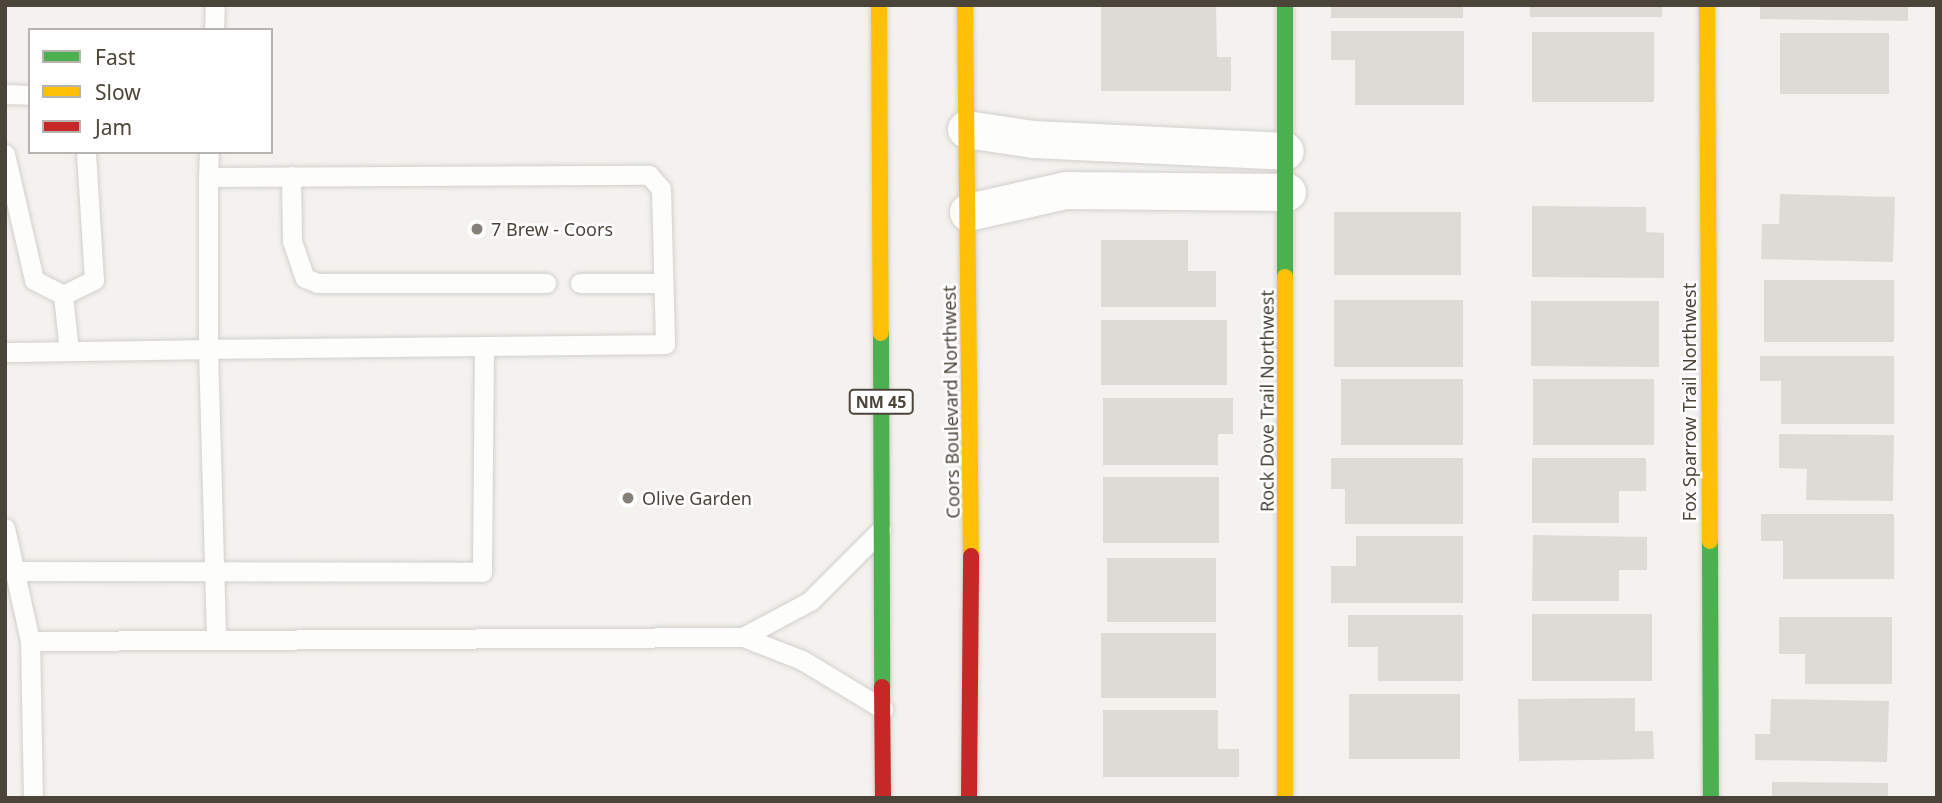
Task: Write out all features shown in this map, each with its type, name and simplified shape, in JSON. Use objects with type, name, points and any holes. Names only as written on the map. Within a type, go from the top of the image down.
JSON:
[{"type":"main road","name":"NM 45","points":[[879,5],[883,798]]},
{"type":"main road","name":"Coors Boulevard Northwest","points":[[965,5],[972,447],[969,798]]},
{"type":"main road","name":"Rock Dove Trail Northwest","points":[[1285,5],[1285,798]]},
{"type":"main road","name":"Fox Sparrow Trail Northwest","points":[[1707,5],[1711,798]]},
{"type":"street","points":[[966,129],[1033,139],[1285,151]]},
{"type":"street","points":[[968,212],[1066,190],[1287,192]]},
{"type":"lane","points":[[214,28],[215,5]]},
{"type":"lane","points":[[5,94],[28,95]]},
{"type":"lane","points":[[5,154],[34,280],[63,295]]},
{"type":"lane","points":[[63,295],[94,280],[86,154]]},
{"type":"lane","points":[[209,154],[208,349],[216,640]]},
{"type":"lane","points":[[5,352],[665,344],[661,189],[649,174],[208,177]]},
{"type":"lane","points":[[291,176],[292,241],[305,278],[312,281],[546,283]]},
{"type":"lane","points":[[580,283],[663,283]]},
{"type":"lane","points":[[63,295],[69,351]]},
{"type":"lane","points":[[15,571],[482,572],[484,346]]},
{"type":"lane","points":[[5,528],[30,641],[33,798]]},
{"type":"lane","points":[[743,637],[810,601],[881,530]]},
{"type":"lane","points":[[30,641],[743,637],[802,660],[883,709]]},
{"type":"building","points":[[1101,5],[1216,5],[1217,57],[1231,57],[1231,91],[1101,91]]},
{"type":"building","points":[[1331,5],[1463,5],[1463,18],[1331,18]]},
{"type":"building","points":[[1530,5],[1662,5],[1662,17],[1530,17]]},
{"type":"building","points":[[1760,5],[1908,6],[1908,21],[1760,19]]},
{"type":"building","points":[[1331,31],[1464,31],[1464,105],[1355,105],[1355,60],[1331,60]]},
{"type":"building","points":[[1532,32],[1654,32],[1654,102],[1532,102]]},
{"type":"building","points":[[1780,33],[1889,33],[1889,94],[1780,94]]},
{"type":"building","points":[[1780,194],[1895,197],[1893,262],[1761,259],[1762,224],[1779,224]]},
{"type":"building","points":[[1532,206],[1646,207],[1646,232],[1664,233],[1664,278],[1532,277]]},
{"type":"building","points":[[1334,212],[1461,212],[1461,275],[1334,275]]},
{"type":"building","points":[[1101,240],[1188,240],[1188,271],[1216,271],[1216,307],[1101,307]]},
{"type":"building","points":[[1764,280],[1894,280],[1894,342],[1764,342]]},
{"type":"building","points":[[1334,300],[1463,300],[1463,367],[1334,367]]},
{"type":"building","points":[[1531,301],[1659,301],[1659,367],[1531,366]]},
{"type":"building","points":[[1101,320],[1227,320],[1227,385],[1101,385]]},
{"type":"building","points":[[1760,356],[1894,356],[1894,424],[1781,424],[1781,381],[1760,381]]},
{"type":"building","points":[[1341,379],[1463,379],[1463,445],[1341,445]]},
{"type":"building","points":[[1533,379],[1654,379],[1654,445],[1533,445]]},
{"type":"building","points":[[1103,398],[1233,398],[1233,434],[1218,434],[1218,465],[1103,465]]},
{"type":"building","points":[[1779,434],[1894,435],[1893,501],[1806,500],[1807,469],[1779,468]]},
{"type":"building","points":[[1331,458],[1463,458],[1463,524],[1345,524],[1345,489],[1331,489]]},
{"type":"building","points":[[1532,458],[1646,458],[1646,491],[1619,491],[1619,523],[1532,523]]},
{"type":"building","points":[[1103,477],[1219,477],[1219,543],[1103,543]]},
{"type":"building","points":[[1761,514],[1894,514],[1894,579],[1783,579],[1783,541],[1761,541]]},
{"type":"building","points":[[1533,535],[1647,537],[1647,570],[1619,570],[1619,601],[1532,601]]},
{"type":"building","points":[[1356,536],[1463,536],[1463,603],[1331,603],[1331,566],[1356,566]]},
{"type":"building","points":[[1107,558],[1216,558],[1216,622],[1107,622]]},
{"type":"building","points":[[1532,614],[1652,614],[1652,681],[1532,681]]},
{"type":"building","points":[[1348,615],[1463,615],[1463,681],[1378,681],[1378,647],[1348,647]]},
{"type":"building","points":[[1779,617],[1892,617],[1892,684],[1805,684],[1805,654],[1779,654]]},
{"type":"building","points":[[1101,633],[1216,633],[1216,698],[1101,698]]},
{"type":"building","points":[[1349,694],[1460,694],[1460,759],[1349,759]]},
{"type":"building","points":[[1635,698],[1635,731],[1653,731],[1654,759],[1519,761],[1518,699]]},
{"type":"building","points":[[1771,699],[1889,701],[1887,762],[1755,760],[1755,734],[1770,734]]},
{"type":"building","points":[[1103,710],[1218,710],[1218,749],[1239,749],[1239,777],[1103,777]]},
{"type":"building","points":[[1772,782],[1888,783],[1888,798],[1772,798]]},
{"type":"traffic: fast","points":[[1285,5],[1285,277]]},
{"type":"traffic: fast","points":[[881,333],[882,687]]},
{"type":"traffic: fast","points":[[1710,541],[1711,798]]},
{"type":"traffic: slow","points":[[879,5],[881,333]]},
{"type":"traffic: slow","points":[[965,5],[971,556]]},
{"type":"traffic: slow","points":[[1707,5],[1710,541]]},
{"type":"traffic: slow","points":[[1285,277],[1285,798]]},
{"type":"traffic: jam","points":[[969,798],[971,556]]},
{"type":"traffic: jam","points":[[882,687],[883,798]]},
{"type":"place","name":"7 Brew - Coors","points":[[477,229]]},
{"type":"place","name":"Olive Garden","points":[[628,498]]}]
